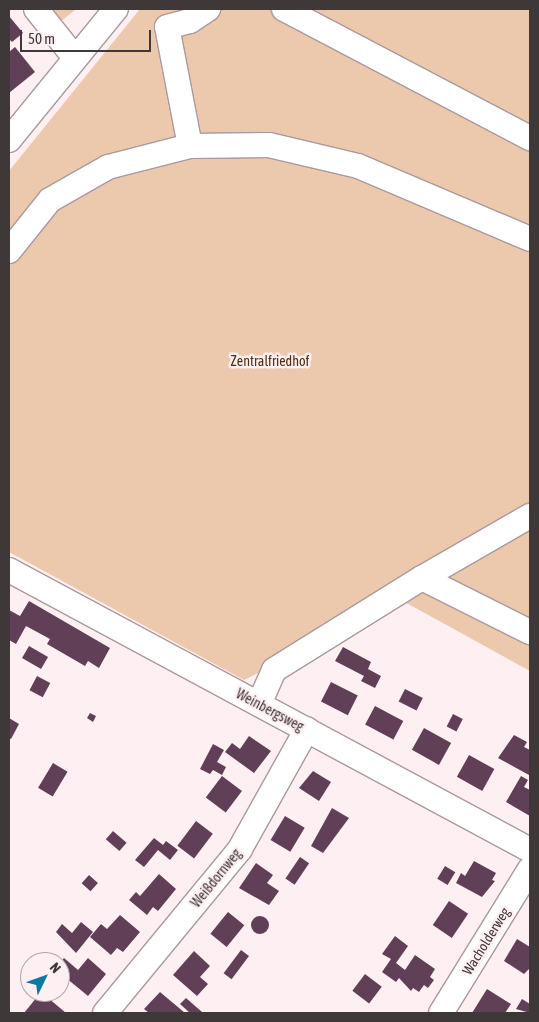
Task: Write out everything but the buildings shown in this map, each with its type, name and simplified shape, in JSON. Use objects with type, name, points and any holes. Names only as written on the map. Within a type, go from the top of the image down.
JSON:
[{"type":"street","points":[[36,9],[75,58]]},
{"type":"street","points":[[9,140],[116,9]]},
{"type":"street","points":[[190,146],[167,27],[190,21],[208,9]]},
{"type":"street","points":[[284,9],[530,138]]},
{"type":"street","points":[[9,251],[50,200],[108,167],[190,146],[269,145],[358,166],[530,238]]},
{"type":"street","points":[[259,704],[274,670],[422,578],[530,516]]},
{"type":"street","name":"Weinbergsweg","points":[[9,570],[530,850]]},
{"type":"street","points":[[422,578],[530,632]]},
{"type":"street","name":"Weißdornweg","points":[[105,1013],[240,849],[307,729]]},
{"type":"street","name":"Wacholderweg","points":[[441,1013],[530,869]]},
{"type":"green space","points":[[49,9],[76,9],[60,22]]},
{"type":"green space","name":"Zentralfriedhof","points":[[140,9],[530,9],[530,671],[401,600],[244,680],[9,552],[9,171]]}]
